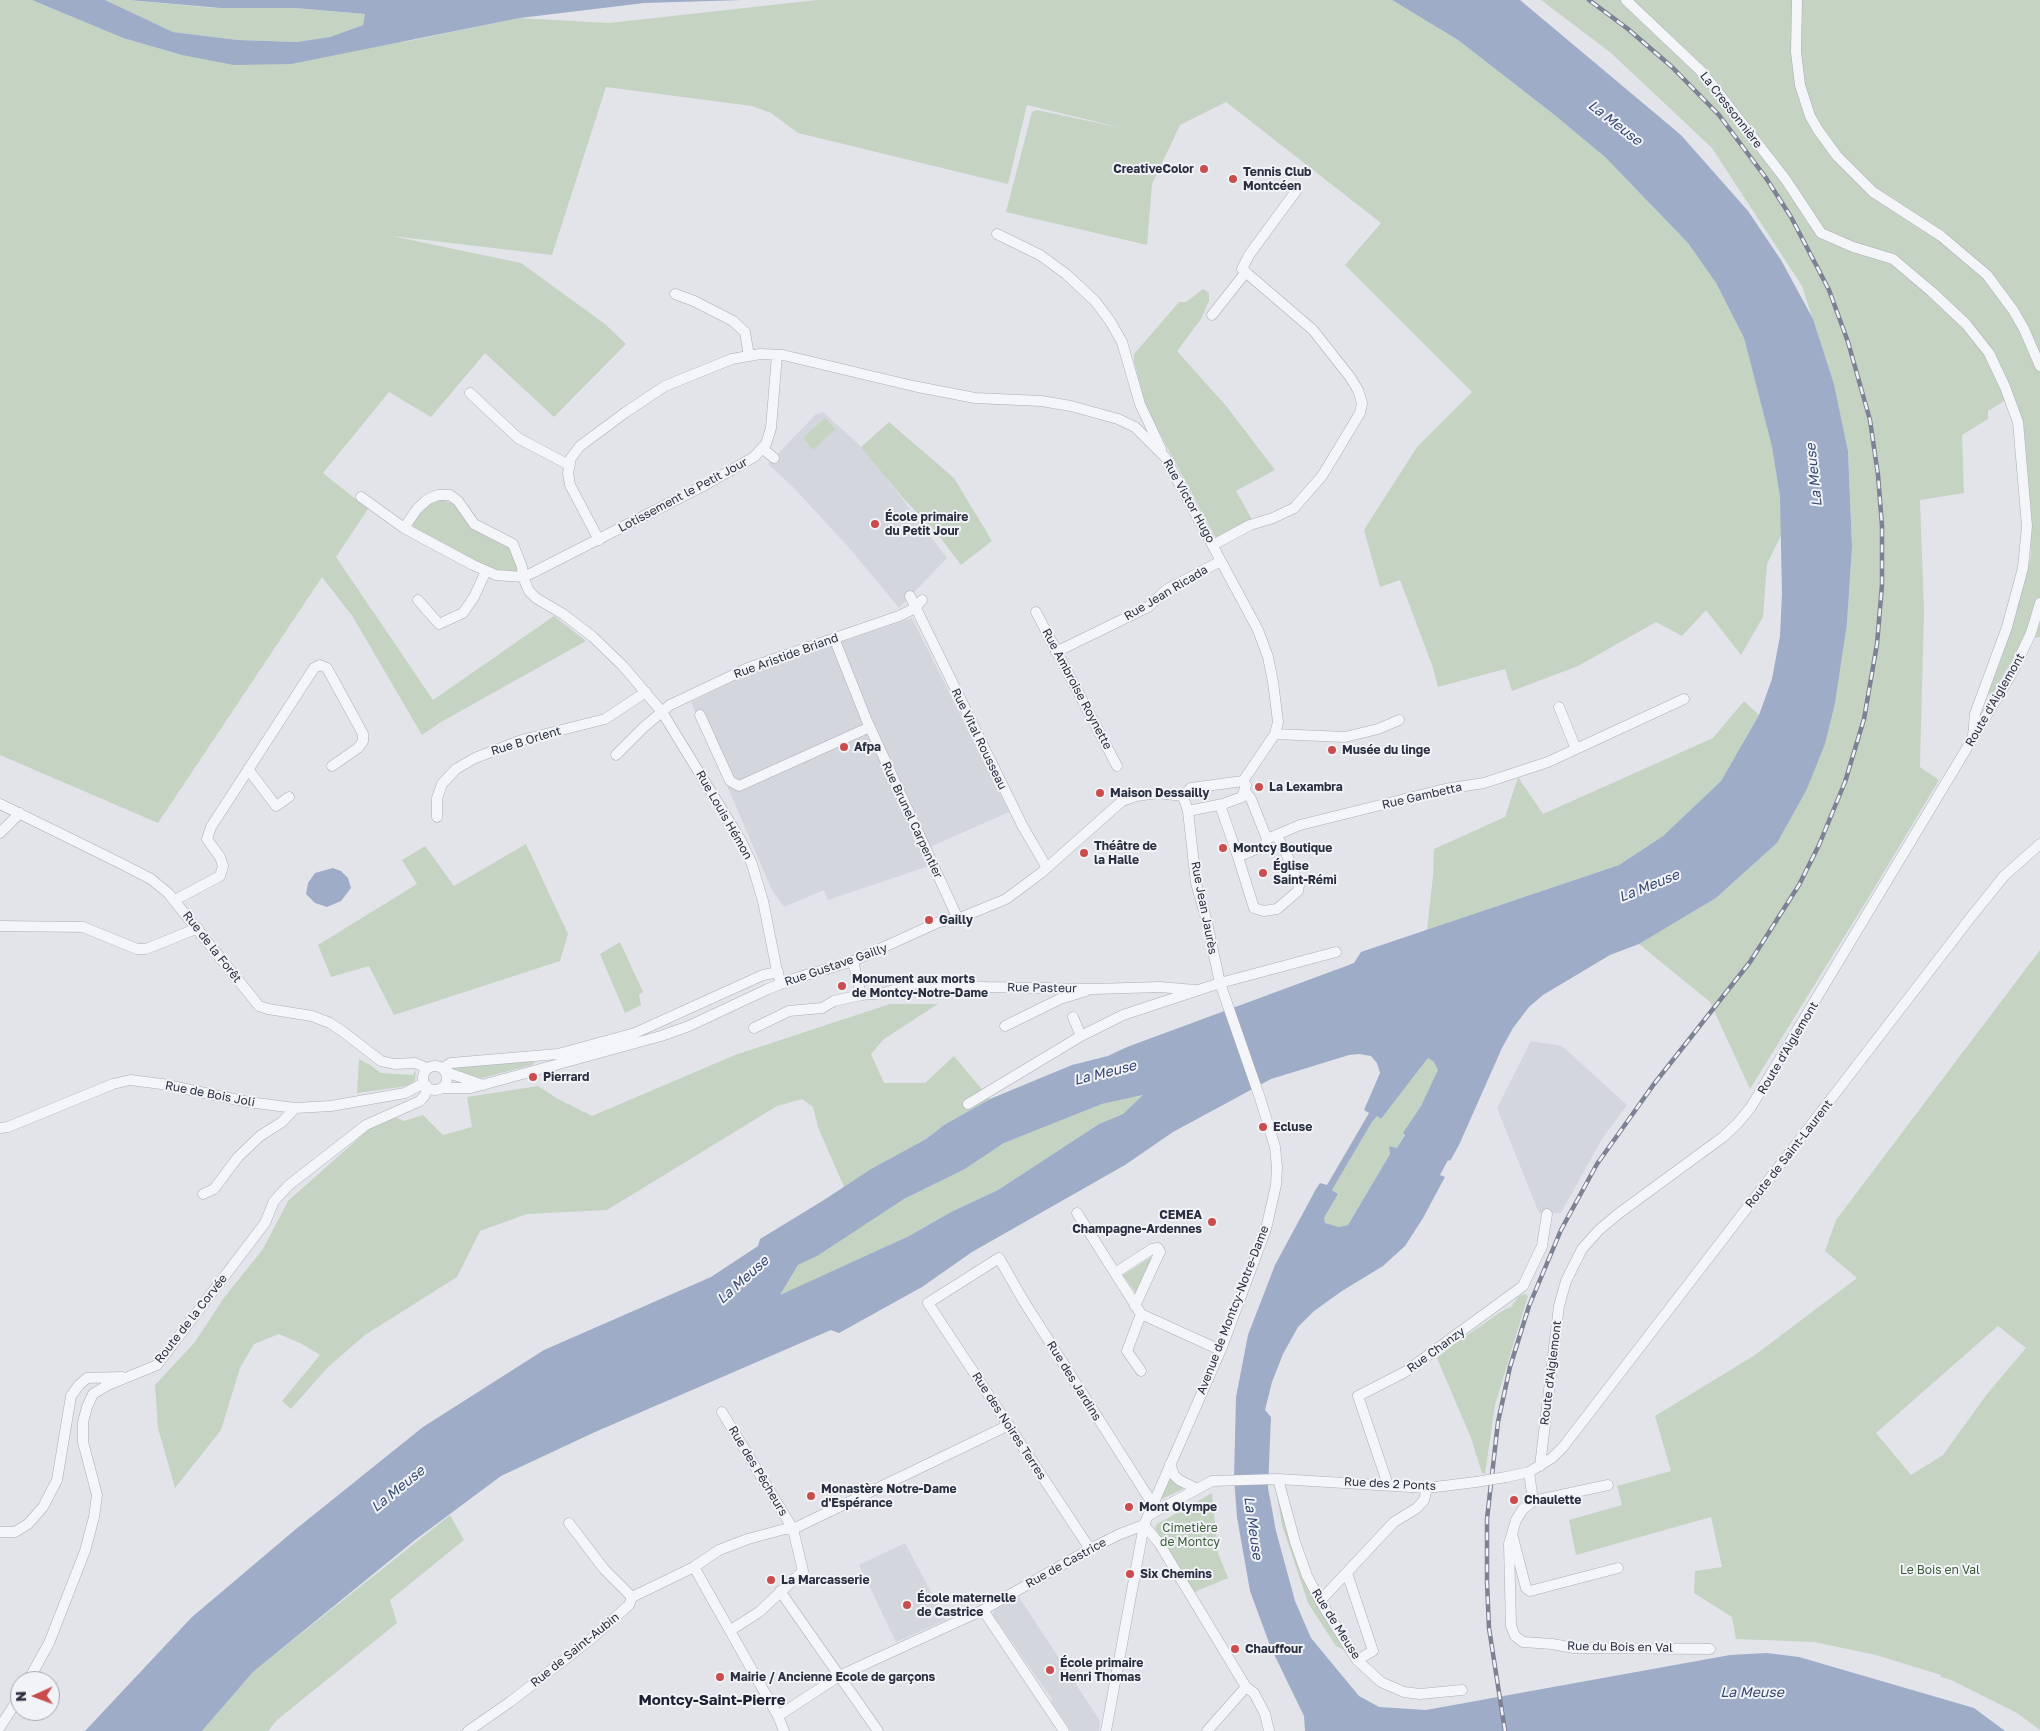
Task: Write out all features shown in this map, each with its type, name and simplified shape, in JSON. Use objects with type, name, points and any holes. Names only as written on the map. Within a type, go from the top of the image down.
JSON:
[{"type":"street","name":"La Cressonnière","points":[[1626,0],[1703,73],[1786,180],[1821,233],[1853,247],[1893,259],[1966,324],[1989,354],[2005,387],[2018,422],[2026,526],[2023,568],[2007,627],[1975,714],[1973,739]]},
{"type":"street","points":[[1797,0],[1797,71],[1804,100],[1818,130],[1837,156],[1873,192],[1941,236],[1987,275],[2013,310],[2024,329],[2040,366]]},
{"type":"street","points":[[1213,545],[1250,525],[1273,518],[1294,508],[1322,476],[1360,414],[1362,403],[1350,377],[1313,330],[1242,269],[1249,255],[1296,191]]},
{"type":"street","points":[[997,234],[1040,255],[1066,274],[1095,301],[1122,342],[1140,404],[1165,457]]},
{"type":"street","points":[[1212,315],[1246,272]]},
{"type":"street","points":[[675,294],[694,301],[733,321],[745,332],[749,356]]},
{"type":"street","points":[[599,540],[570,486],[568,473],[570,458],[580,446],[665,386],[732,359],[777,355]]},
{"type":"street","name":"Rue Victor Hugo","points":[[777,355],[975,398],[1041,401],[1070,406],[1118,419],[1135,427],[1165,457],[1258,630],[1268,657],[1278,711],[1278,722],[1274,734],[1244,786]]},
{"type":"street","name":"Lotissement le Petit Jour","points":[[522,578],[705,485],[754,457],[766,444],[771,428],[777,355]]},
{"type":"street","points":[[470,393],[518,438],[569,465]]},
{"type":"street","points":[[762,448],[774,458]]},
{"type":"street","points":[[361,498],[404,528],[486,571],[506,577],[522,578],[522,567],[513,544],[474,524],[458,501],[450,495],[438,495],[428,499],[417,509],[404,528]]},
{"type":"street","name":"Rue Jean Ricada","points":[[1056,652],[1148,607],[1166,590],[1221,560]]},
{"type":"street","points":[[418,600],[439,624],[462,613],[474,597],[486,571]]},
{"type":"street","name":"Rue Louis Hémon","points":[[522,578],[529,591],[536,598],[563,614],[593,637],[623,666],[662,712],[726,814],[752,864],[763,901],[781,984]]},
{"type":"street","name":"Rue Vital Rousseau","points":[[910,596],[918,604],[1017,816],[1047,868]]},
{"type":"street","name":"Route d'Aiglemont","points":[[1540,1466],[1559,1306],[1566,1281],[1582,1249],[1598,1230],[1618,1214],[1722,1137],[1737,1124],[1751,1107],[2022,655],[2040,603]]},
{"type":"street","name":"Rue Aristide Briand","points":[[616,755],[670,705],[748,668],[834,638],[918,604]]},
{"type":"street","name":"Rue Ambroise Roynette","points":[[1036,612],[1117,766]]},
{"type":"street","name":"Rue Brunel Carpentier","points":[[834,638],[870,727],[958,918]]},
{"type":"street","points":[[174,900],[220,876],[222,866],[220,857],[207,839],[208,834],[314,668],[320,665],[327,668],[363,734],[363,741],[358,748],[332,766]]},
{"type":"street","name":"Rue B Orlent","points":[[437,817],[437,798],[442,784],[456,769],[475,758],[522,740],[605,719],[646,692]]},
{"type":"street","name":"Rue Gambetta","points":[[1238,856],[1265,845],[1271,837],[1300,825],[1445,789],[1484,783],[1548,762],[1684,699]]},
{"type":"street","points":[[1559,707],[1576,749]]},
{"type":"street","points":[[700,715],[730,781],[739,786],[870,727]]},
{"type":"street","points":[[1274,734],[1345,736],[1378,728],[1399,720]]},
{"type":"street","points":[[248,769],[276,806],[289,797]]},
{"type":"street","points":[[1244,786],[1242,797],[1220,805],[1186,803],[1191,788],[1244,786]]},
{"type":"street","points":[[1220,805],[1254,908],[1264,911],[1278,909],[1298,891],[1299,885],[1284,848],[1271,837],[1244,786]]},
{"type":"street","name":"Rue Gustave Gailly","points":[[441,1088],[459,1090],[483,1085],[661,1036],[689,1026],[781,984],[853,961],[939,922],[958,918],[1006,900],[1047,868],[1122,801],[1136,796],[1158,793],[1186,803]]},
{"type":"street","name":"Rue Jean Jaurès","points":[[1186,803],[1196,883],[1224,994]]},
{"type":"street","name":"Rue de la Forêt","points":[[0,804],[151,879],[174,900],[198,928],[259,1006],[312,1016],[330,1023],[381,1061],[394,1064],[415,1063],[427,1068]]},
{"type":"street","points":[[0,833],[20,813]]},
{"type":"street","name":"Route de Saint-Laurent","points":[[1529,1472],[1540,1466],[1564,1447],[2004,876],[2040,844]]},
{"type":"street","points":[[0,926],[84,927],[137,949],[146,949],[198,928]]},
{"type":"street","points":[[968,1104],[1081,1036],[1123,1015],[1220,983],[1336,952]]},
{"type":"street","points":[[853,961],[861,995]]},
{"type":"street","name":"Rue Gustave Gailly","points":[[445,1070],[451,1063],[558,1054],[635,1033],[763,975],[778,972]]},
{"type":"street","name":"Rue Pasteur","points":[[754,1028],[789,1012],[822,1008],[834,1001],[861,995],[884,993],[917,983],[986,987],[1094,989],[1160,987],[1198,990]]},
{"type":"street","points":[[1005,1026],[1060,999],[1094,989]]},
{"type":"street","name":"Avenue de Montcy-Notre-Dame","points":[[1106,1731],[1144,1525],[1220,1350],[1259,1248],[1272,1205],[1277,1167],[1275,1147],[1268,1121],[1224,994]]},
{"type":"street","points":[[1072,1017],[1081,1036]]},
{"type":"street","points":[[445,1070],[446,1083],[441,1088],[434,1090],[425,1084],[423,1075],[427,1068],[435,1065],[483,1085]]},
{"type":"street","name":"Rue de Bois Joli","points":[[0,1128],[8,1127],[113,1084],[130,1080],[162,1084],[248,1102],[295,1108],[331,1106],[405,1093],[425,1084]]},
{"type":"street","name":"Route de la Corvée","points":[[34,1671],[49,1643],[85,1551],[94,1517],[97,1495],[83,1442],[83,1422],[93,1394],[106,1386],[157,1365],[265,1223],[274,1201],[288,1185],[366,1125],[420,1101],[425,1095],[425,1084]]},
{"type":"street","points":[[203,1194],[214,1189],[238,1157],[249,1146],[260,1136],[282,1122],[295,1108]]},
{"type":"street","points":[[1077,1213],[1138,1310],[1220,1350]]},
{"type":"street","name":"Rue Chanzy","points":[[1388,1484],[1358,1396],[1405,1372],[1523,1286],[1542,1246],[1547,1214]]},
{"type":"street","points":[[1115,1273],[1152,1249],[1158,1248],[1160,1252],[1138,1310],[1127,1351],[1141,1371]]},
{"type":"street","name":"Rue des Jardins","points":[[928,1303],[999,1258],[1023,1300],[1152,1503]]},
{"type":"street","name":"Rue des Noires Terres","points":[[928,1303],[1090,1549]]},
{"type":"street","points":[[0,1532],[15,1532],[22,1528],[43,1507],[57,1480],[71,1396],[75,1391],[87,1378],[133,1376]]},
{"type":"street","name":"Rue des Pêcheurs","points":[[722,1412],[793,1529],[803,1571],[780,1591]]},
{"type":"street","name":"Rue de Saint-Aubin","points":[[468,1731],[572,1655],[618,1616],[629,1605],[632,1597],[694,1567],[718,1550],[748,1539],[785,1529],[793,1529],[1009,1425]]},
{"type":"street","points":[[1170,1464],[1174,1475],[1179,1480],[1197,1488]]},
{"type":"street","points":[[1529,1472],[1533,1501],[1608,1485]]},
{"type":"street","name":"Rue des 2 Ponts","points":[[1149,1515],[1212,1481],[1276,1479],[1388,1484],[1427,1488],[1506,1478],[1529,1472]]},
{"type":"street","name":"Rue de Meuse","points":[[1276,1479],[1307,1576],[1320,1601],[1357,1660],[1381,1682],[1398,1690],[1420,1694],[1462,1690]]},
{"type":"street","points":[[1320,1601],[1394,1522],[1417,1508],[1424,1500],[1427,1488]]},
{"type":"street","name":"Rue du Bois en Val","points":[[1533,1501],[1523,1509],[1516,1520],[1509,1544],[1512,1626],[1515,1636],[1523,1642],[1574,1648],[1710,1649]]},
{"type":"street","points":[[569,1523],[604,1569],[632,1597]]},
{"type":"street","points":[[1144,1525],[1159,1543],[1246,1687],[1254,1693],[1265,1714],[1269,1731]]},
{"type":"street","name":"Rue de Castrice","points":[[778,1716],[839,1676],[983,1610],[1090,1549],[1120,1534],[1144,1525]]},
{"type":"street","points":[[1512,1534],[1526,1588],[1530,1591],[1618,1568]]},
{"type":"street","points":[[694,1567],[731,1630],[778,1716],[784,1731]]},
{"type":"street","points":[[1347,1573],[1373,1651],[1357,1660]]},
{"type":"street","points":[[731,1630],[759,1612],[780,1591],[878,1731]]},
{"type":"street","points":[[983,1610],[1064,1731]]},
{"type":"street","points":[[1207,1731],[1246,1687]]},
{"type":"street","points":[[0,1727],[10,1712]]},
{"type":"shaded area","name":"École primaire du Petit Jour","points":[[823,412],[866,451],[947,558],[899,608],[851,550],[793,487],[768,464],[815,415]]},
{"type":"shaded area","name":"Afpa","points":[[912,618],[1009,812],[923,850],[929,866],[828,900],[824,890],[784,907],[771,888],[691,702],[754,671]]},
{"type":"shaded area","points":[[1531,1041],[1562,1046],[1627,1105],[1602,1139],[1561,1213],[1539,1213],[1497,1108]]},
{"type":"shaded area","name":"École maternelle de Castrice","points":[[905,1543],[946,1620],[896,1642],[859,1565]]},
{"type":"shaded area","name":"École primaire Henri Thomas","points":[[1019,1597],[1100,1721],[1099,1731],[1071,1731],[1051,1701],[1052,1699],[993,1615],[994,1610]]},
{"type":"green space","points":[[0,0],[32,0],[123,38],[182,55],[409,41],[520,18],[609,23],[817,0],[1392,0],[1458,40],[1605,157],[1688,243],[1716,283],[1744,338],[1772,447],[1780,497],[1782,533],[1767,564],[1763,617],[1741,655],[1706,610],[1682,636],[1656,622],[1578,666],[1512,691],[1505,669],[1438,687],[1432,665],[1400,580],[1380,587],[1364,530],[1417,447],[1472,392],[1345,265],[1381,223],[1226,102],[1180,125],[1152,184],[1147,245],[1006,212],[1032,112],[1037,110],[1122,128],[1027,105],[1008,184],[798,133],[771,113],[752,106],[606,87],[552,255],[392,236],[521,263],[605,324],[626,344],[554,417],[485,353],[431,417],[389,392],[323,473],[368,509],[336,557],[433,700],[554,616],[586,641],[441,722],[422,735],[353,617],[322,577],[158,823],[0,755]]},
{"type":"green space","points":[[105,0],[129,0],[213,8],[295,8],[365,14],[363,25],[330,37],[296,42],[238,40],[173,32]]},
{"type":"green space","points":[[1541,0],[2040,0],[2040,637],[2024,639],[1992,695],[1987,693],[2001,660],[2031,556],[2028,485],[2014,395],[1988,411],[1988,419],[1962,435],[1964,493],[1920,500],[1924,611],[1920,767],[1939,780],[1750,1089],[1710,1002],[1639,944],[1716,898],[1777,843],[1806,791],[1847,623],[1852,547],[1848,451],[1834,384],[1802,286],[1712,148],[1611,53]]},
{"type":"green space","points":[[1203,289],[1209,293],[1209,301],[1201,319],[1177,351],[1227,407],[1275,470],[1236,491],[1253,521],[1217,540],[1146,408],[1134,361],[1134,354],[1179,302],[1186,302]]},
{"type":"green space","points":[[825,418],[835,429],[813,450],[803,438]]},
{"type":"green space","points":[[889,422],[954,478],[992,541],[961,565],[940,537],[903,498],[861,447]]},
{"type":"green space","points":[[443,496],[445,501],[452,503],[457,508],[461,508],[469,521],[506,542],[519,566],[516,572],[499,574],[414,529],[411,521],[429,501]]},
{"type":"green space","points":[[1744,701],[1759,715],[1721,781],[1663,836],[1619,865],[1427,930],[1434,849],[1505,817],[1518,777],[1543,814],[1713,738]]},
{"type":"green space","points":[[526,844],[568,934],[560,961],[394,1015],[369,966],[331,977],[318,945],[417,884],[402,860],[425,846],[454,886]]},
{"type":"green space","points":[[620,942],[643,992],[639,995],[641,1005],[625,1013],[600,954]]},
{"type":"green space","name":"Le Bois en Val","points":[[2040,950],[2040,1730],[2017,1713],[1949,1679],[1940,1677],[1941,1675],[1876,1655],[1814,1642],[1736,1639],[1732,1617],[1694,1593],[1695,1571],[1722,1567],[1711,1517],[1576,1555],[1569,1520],[1622,1505],[1617,1486],[1671,1471],[1655,1416],[1755,1355],[1857,1278],[1825,1251],[1836,1220]],"holes":[[[1998,1326],[2026,1348],[1987,1394],[1943,1455],[1911,1475],[1876,1433]]]},
{"type":"green space","points":[[890,1004],[938,1004],[884,1039],[871,1054],[884,1083],[925,1083],[954,1056],[990,1099],[844,1187],[818,1127],[813,1107],[802,1099],[777,1106],[607,1210],[527,1214],[480,1231],[457,1277],[365,1335],[328,1367],[291,1409],[282,1401],[320,1355],[302,1344],[279,1334],[254,1344],[240,1368],[221,1430],[175,1488],[158,1428],[155,1385],[195,1342],[223,1299],[263,1249],[288,1201],[369,1129],[395,1117],[404,1121],[423,1115],[443,1135],[472,1127],[467,1097],[538,1086],[558,1099],[592,1116],[735,1055]]},
{"type":"green space","points":[[1428,1058],[1434,1062],[1439,1070],[1397,1148],[1389,1146],[1390,1154],[1348,1225],[1339,1227],[1324,1223],[1324,1218],[1338,1194],[1332,1190],[1372,1122],[1377,1116],[1381,1119]]},
{"type":"green space","points":[[359,1059],[381,1073],[413,1075],[416,1070],[415,1081],[408,1086],[357,1093]]},
{"type":"green space","points":[[522,1061],[535,1062],[532,1065],[482,1078],[456,1074],[453,1068],[453,1066]]},
{"type":"green space","points":[[1144,1095],[1123,1114],[1099,1124],[998,1190],[951,1212],[909,1236],[779,1296],[798,1265],[904,1199],[965,1169],[1004,1143],[1102,1104]]},
{"type":"green space","points":[[1153,1256],[1137,1295],[1123,1275]]},
{"type":"green space","points":[[1525,1294],[1528,1296],[1495,1405],[1485,1474],[1482,1473],[1471,1438],[1437,1358],[1502,1311],[1511,1307],[1519,1296]]},
{"type":"green space","points":[[1169,1477],[1183,1487],[1183,1489],[1162,1499],[1160,1497]]},
{"type":"green space","points":[[1279,1486],[1295,1542],[1352,1654],[1336,1646],[1308,1603],[1282,1525],[1276,1490]]},
{"type":"green space","name":"Cimetière de Montcy","points":[[1212,1493],[1218,1553],[1228,1578],[1192,1593],[1155,1528],[1157,1524]]},
{"type":"green space","points":[[450,1515],[464,1540],[390,1600],[397,1623],[277,1720],[268,1731],[202,1731],[253,1672]]},
{"type":"water","points":[[32,0],[105,0],[173,32],[238,40],[296,42],[330,37],[363,25],[365,14],[295,8],[220,8],[129,0],[743,0],[644,3],[520,18],[291,64],[234,65],[182,55],[123,38]]},
{"type":"water","name":"La Meuse","points":[[1392,0],[1520,0],[1681,135],[1748,211],[1781,260],[1813,319],[1834,384],[1848,451],[1852,547],[1847,623],[1835,703],[1825,744],[1806,791],[1777,843],[1716,898],[1639,944],[1610,955],[1543,995],[1529,1007],[1513,1028],[1502,1048],[1459,1145],[1440,1175],[1445,1177],[1423,1218],[1405,1246],[1383,1266],[1314,1311],[1298,1327],[1283,1354],[1272,1382],[1265,1410],[1271,1417],[1268,1488],[1276,1531],[1295,1601],[1311,1638],[1359,1696],[1379,1707],[1426,1710],[1730,1655],[1767,1653],[1799,1657],[1974,1708],[2005,1731],[1305,1731],[1304,1716],[1271,1648],[1250,1591],[1237,1517],[1234,1478],[1236,1397],[1248,1335],[1275,1265],[1316,1189],[1320,1183],[1327,1185],[1369,1113],[1364,1110],[1380,1073],[1377,1063],[1371,1056],[1359,1054],[1349,1055],[1271,1079],[1173,1132],[1125,1165],[972,1252],[922,1287],[839,1333],[831,1330],[595,1432],[501,1476],[415,1540],[253,1672],[202,1731],[85,1731],[192,1617],[296,1529],[423,1427],[544,1350],[711,1277],[758,1246],[760,1239],[871,1169],[926,1139],[944,1125],[990,1099],[1072,1065],[1108,1056],[1127,1047],[1349,965],[1354,963],[1361,952],[1619,865],[1663,836],[1721,781],[1759,715],[1772,679],[1780,636],[1782,594],[1780,497],[1772,447],[1744,338],[1716,283],[1688,243],[1605,157],[1458,40]],"holes":[[[1428,1058],[1434,1062],[1438,1070],[1421,1106],[1403,1133],[1405,1135],[1397,1148],[1389,1146],[1390,1154],[1348,1225],[1339,1227],[1325,1223],[1324,1218],[1338,1194],[1332,1190],[1372,1122],[1377,1116],[1381,1119]],[[1143,1095],[1123,1114],[1099,1124],[998,1190],[951,1212],[909,1236],[780,1295],[798,1265],[817,1256],[904,1199],[965,1169],[1004,1143],[1102,1104]]]},
{"type":"water","points":[[333,868],[341,871],[348,878],[351,888],[341,901],[327,907],[315,903],[306,894],[308,883],[315,873]]},
{"type":"railway","points":[[1505,1731],[1489,1628],[1487,1519],[1498,1422],[1510,1367],[1529,1306],[1561,1230],[1597,1164],[1654,1084],[1750,962],[1799,885],[1819,845],[1845,782],[1864,719],[1877,644],[1882,585],[1882,526],[1878,475],[1870,420],[1848,342],[1829,290],[1791,217],[1766,178],[1719,115],[1672,67],[1628,29],[1589,0]]},
{"type":"place","name":"CreativeColor","points":[[1204,169]]},
{"type":"place","name":"Tennis Club Montcéen","points":[[1233,179]]},
{"type":"place","name":"École primaire du Petit Jour","points":[[875,524]]},
{"type":"place","name":"Afpa","points":[[844,747]]},
{"type":"place","name":"Musée du linge","points":[[1332,750]]},
{"type":"place","name":"La Lexambra","points":[[1259,787]]},
{"type":"place","name":"Maison Dessailly","points":[[1100,793]]},
{"type":"place","name":"Montcy Boutique","points":[[1223,848]]},
{"type":"place","name":"Théâtre de la Halle","points":[[1084,853]]},
{"type":"place","name":"Église Saint-Rémi","points":[[1263,873]]},
{"type":"place","name":"Gailly","points":[[929,920]]},
{"type":"place","name":"Monument aux morts de Montcy-Notre-Dame","points":[[842,986]]},
{"type":"place","name":"Pierrard","points":[[533,1077]]},
{"type":"place","name":"Ecluse","points":[[1263,1127]]},
{"type":"place","name":"CEMEA Champagne-Ardennes","points":[[1212,1222]]},
{"type":"place","name":"Monastère Notre-Dame d'Espérance","points":[[811,1496]]},
{"type":"place","name":"Chaulette","points":[[1514,1500]]},
{"type":"place","name":"Mont Olympe","points":[[1129,1507]]},
{"type":"place","name":"Six Chemins","points":[[1130,1574]]},
{"type":"place","name":"La Marcasserie","points":[[771,1580]]},
{"type":"place","name":"École maternelle de Castrice","points":[[907,1605]]},
{"type":"place","name":"Chauffour","points":[[1235,1649]]},
{"type":"place","name":"École primaire Henri Thomas","points":[[1050,1670]]},
{"type":"place","name":"Mairie / Ancienne Ecole de garçons","points":[[720,1677]]},
{"type":"district","name":"Montcy-Saint-Pierre","points":[[712,1700]]}]
